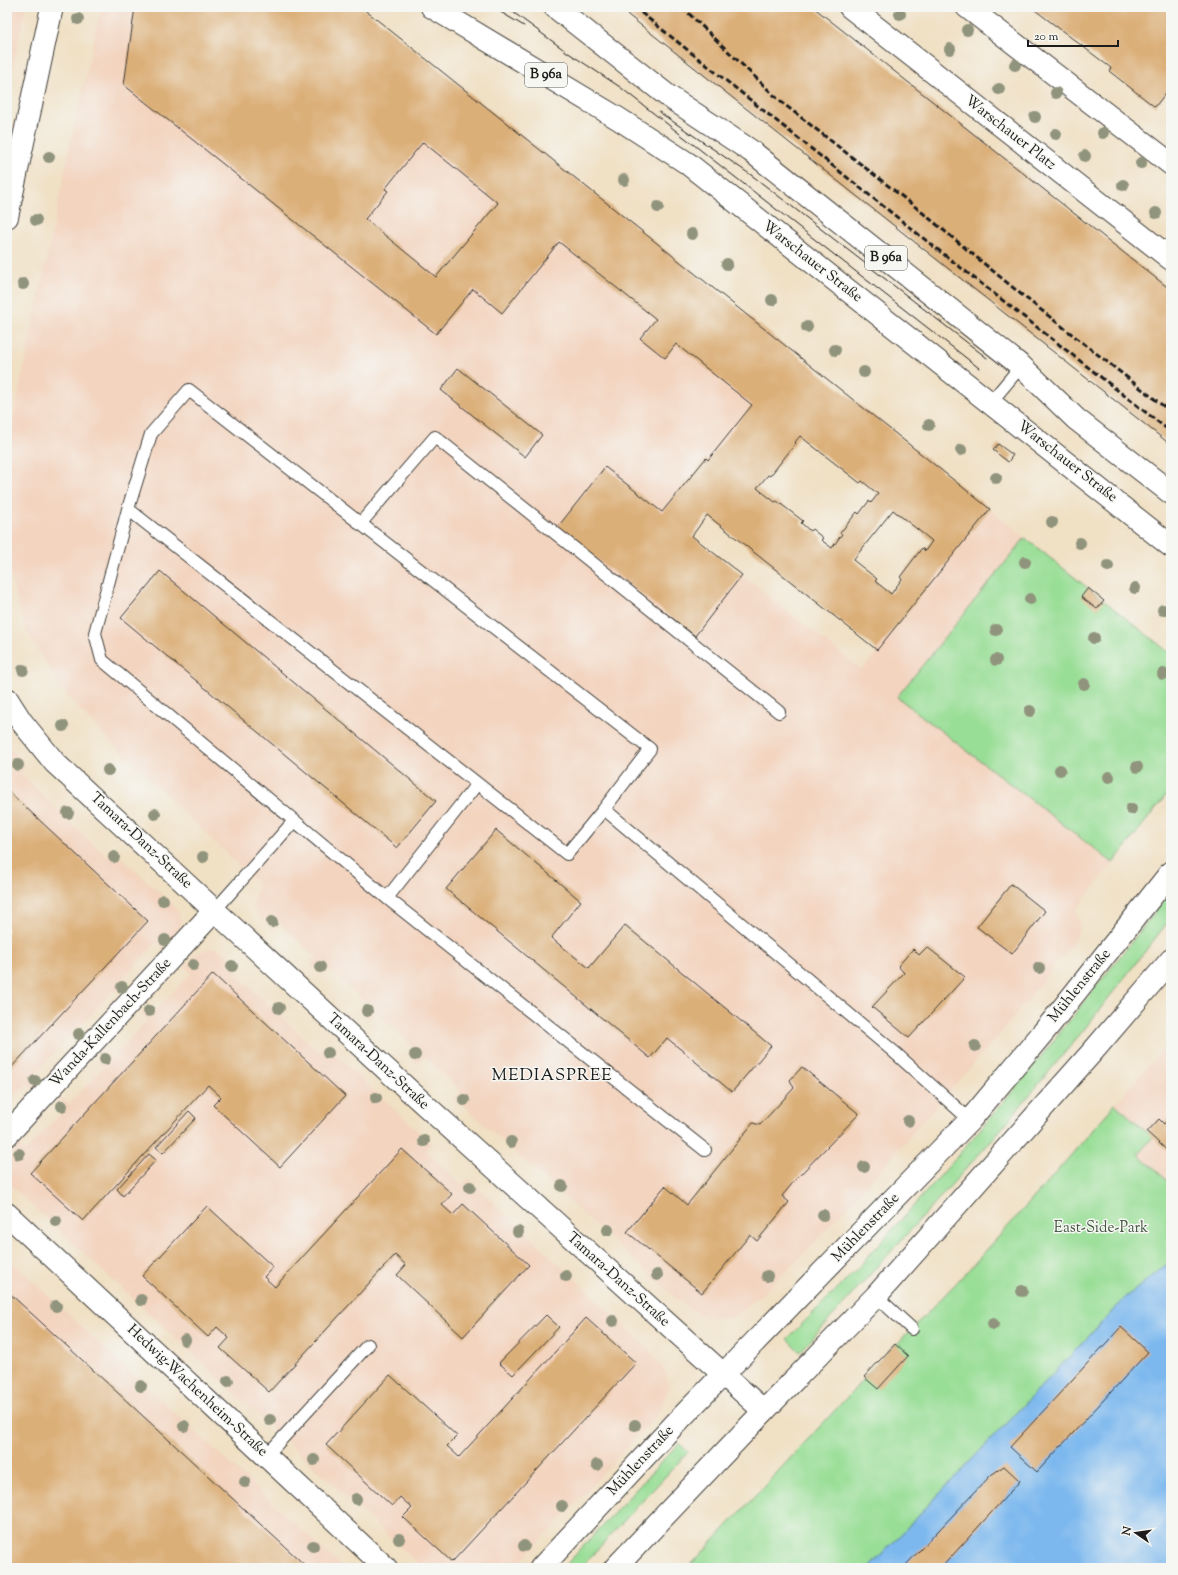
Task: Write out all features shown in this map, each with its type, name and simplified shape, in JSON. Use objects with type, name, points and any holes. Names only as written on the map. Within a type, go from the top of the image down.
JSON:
[{"type":"main road","points":[[7,217],[52,7]]},
{"type":"main road","name":"Warschauer Straße","points":[[432,7],[619,119],[687,164],[991,402],[1171,546]]},
{"type":"main road","name":"B 96a","points":[[556,7],[668,96],[751,151],[1020,366],[1076,419],[1171,493]]},
{"type":"main road","name":"Warschauer Platz","points":[[850,7],[1171,259]]},
{"type":"main road","points":[[967,7],[1171,164]]},
{"type":"main road","name":"Tamara-Danz-Straße","points":[[7,699],[43,750],[55,763],[414,1095],[764,1411]]},
{"type":"main road","name":"Mühlenstraße","points":[[542,1568],[724,1374],[763,1336],[970,1120],[1051,1023],[1171,872]]},
{"type":"main road","name":"Wanda-Kallenbach-Straße","points":[[7,1135],[215,910]]},
{"type":"main road","points":[[615,1568],[876,1296],[1094,1050],[1171,960]]},
{"type":"main road","name":"Hedwig-Wachenheim-Straße","points":[[7,1214],[386,1568]]},
{"type":"lane","points":[[991,402],[1020,366]]},
{"type":"lane","points":[[128,509],[567,854],[650,749],[189,390],[151,434],[128,509],[95,633],[102,660],[387,898],[705,1150]]},
{"type":"lane","points":[[360,524],[435,437],[779,712]]},
{"type":"lane","points":[[387,898],[477,784]]},
{"type":"lane","points":[[604,809],[893,1051],[970,1120]]},
{"type":"lane","points":[[215,910],[294,821]]},
{"type":"lane","points":[[876,1296],[912,1329]]},
{"type":"lane","points":[[266,1456],[368,1345]]},
{"type":"shaded area","points":[[7,7],[26,7],[7,94]]},
{"type":"shaded area","points":[[101,7],[361,7],[820,374],[692,536],[862,670],[990,509],[1025,538],[897,697],[1113,863],[1075,911],[1081,925],[1076,939],[1001,1033],[852,1202],[798,1260],[760,1296],[736,1315],[727,1318],[711,1318],[697,1313],[679,1301],[455,1098],[461,1091],[424,1056],[417,1063],[407,1054],[413,1047],[376,1012],[369,1019],[359,1009],[366,1003],[328,968],[321,974],[311,965],[317,958],[279,923],[273,930],[259,917],[254,908],[253,901],[259,885],[95,726],[61,689],[26,630],[12,583],[7,554],[7,449],[77,113]]},
{"type":"shaded area","points":[[7,744],[26,767],[20,773],[59,811],[65,805],[74,814],[68,821],[107,856],[113,850],[174,906],[179,913],[181,925],[176,935],[163,949],[157,942],[122,980],[129,986],[121,995],[114,989],[79,1027],[85,1034],[78,1042],[70,1036],[35,1074],[42,1081],[34,1090],[27,1083],[7,1105]]},
{"type":"shaded area","points":[[209,948],[216,948],[225,953],[240,966],[234,973],[272,1008],[278,1002],[287,1010],[281,1017],[320,1053],[326,1046],[431,1143],[425,1150],[462,1185],[469,1179],[649,1349],[666,1373],[668,1386],[666,1397],[658,1414],[515,1568],[423,1568],[7,1182],[9,1157],[18,1146],[26,1151],[60,1114],[54,1107],[63,1098],[69,1104],[104,1067],[97,1061],[106,1051],[113,1057],[147,1020],[141,1014],[150,1004],[156,1010],[191,973],[184,967],[196,954]]},
{"type":"shaded area","points":[[1171,1040],[1171,1184],[1138,1154],[1153,1137],[1115,1104]]},
{"type":"shaded area","points":[[7,1257],[84,1329],[343,1568],[7,1568]]},
{"type":"green space","points":[[1025,538],[1171,654],[1171,789],[1113,863],[897,697]]},
{"type":"green space","points":[[1171,892],[1171,918],[1082,1032],[992,1140],[800,1352],[787,1339],[858,1268],[942,1174],[1024,1078]]},
{"type":"green space","name":"East-Side-Park","points":[[1115,1104],[1153,1137],[1138,1154],[1171,1184],[1171,1261],[1125,1298],[869,1568],[688,1568],[895,1344],[896,1345],[925,1316],[981,1257]]},
{"type":"green space","points":[[679,1443],[688,1452],[580,1568],[563,1568]]},
{"type":"water","points":[[1171,1261],[1171,1568],[869,1568],[1125,1298]]},
{"type":"building","points":[[135,7],[361,7],[990,509],[877,650],[707,515],[692,536],[742,575],[695,636],[557,528],[605,467],[662,512],[706,458],[708,460],[752,405],[676,344],[665,358],[640,338],[656,319],[559,242],[502,313],[473,289],[436,334],[124,85]],"holes":[[[423,142],[498,203],[436,277],[365,219],[388,191],[385,189]],[[800,436],[860,483],[862,481],[878,494],[871,503],[869,501],[859,514],[857,512],[840,533],[842,534],[832,548],[821,540],[823,538],[812,529],[810,531],[801,523],[803,521],[757,488],[768,475],[770,476],[796,443],[795,442]],[[893,510],[932,541],[925,551],[922,548],[900,577],[902,579],[891,594],[875,581],[877,579],[853,560]]]},
{"type":"building","points":[[618,7],[813,7],[1171,290],[1171,445]]},
{"type":"building","points":[[1031,7],[1171,7],[1171,86],[1155,107],[1109,71],[1111,68]]},
{"type":"building","points":[[458,368],[542,435],[525,457],[441,390]]},
{"type":"building","points":[[998,444],[1013,455],[1008,462],[993,450]]},
{"type":"building","points":[[160,571],[436,801],[397,848],[121,618]]},
{"type":"building","points":[[1088,588],[1104,601],[1097,609],[1081,597]]},
{"type":"building","points":[[7,790],[148,921],[7,1072]]},
{"type":"building","points":[[496,830],[581,901],[551,938],[589,968],[625,925],[771,1046],[732,1092],[667,1038],[650,1058],[446,889]]},
{"type":"building","points":[[1011,884],[1045,911],[1012,954],[977,927]]},
{"type":"building","points":[[927,947],[965,977],[909,1038],[872,1007],[904,973],[898,966],[913,949],[919,955]]},
{"type":"building","points":[[213,974],[345,1096],[280,1167],[213,1105],[221,1097],[208,1085],[83,1221],[30,1173]]},
{"type":"building","points":[[802,1067],[859,1114],[796,1179],[782,1196],[789,1202],[757,1241],[750,1235],[702,1293],[627,1232],[665,1186],[687,1205],[753,1123],[760,1125],[794,1088],[790,1080]]},
{"type":"building","points":[[189,1111],[196,1118],[163,1153],[156,1147]]},
{"type":"building","points":[[1171,1116],[1171,1154],[1147,1132],[1159,1119],[1164,1124]]},
{"type":"building","points":[[402,1149],[452,1194],[442,1205],[453,1215],[463,1204],[529,1265],[463,1337],[397,1275],[406,1265],[395,1255],[269,1392],[220,1348],[229,1338],[217,1327],[208,1337],[142,1276],[207,1206],[273,1267],[264,1277],[275,1287]]},
{"type":"building","points":[[149,1154],[156,1160],[123,1196],[117,1189]]},
{"type":"building","points":[[7,1291],[68,1347],[308,1568],[7,1568]]},
{"type":"building","points":[[546,1315],[559,1327],[513,1375],[499,1363]]},
{"type":"building","points":[[586,1318],[636,1363],[452,1562],[403,1517],[412,1508],[400,1497],[392,1506],[326,1445],[390,1375],[457,1436],[447,1446],[459,1457]]},
{"type":"building","points":[[1121,1327],[1148,1352],[1037,1472],[1010,1447]]},
{"type":"building","points":[[895,1344],[908,1356],[878,1389],[864,1377]]},
{"type":"building","points":[[1004,1466],[1020,1481],[941,1568],[903,1568],[991,1475]]},
{"type":"tram line","points":[[492,7],[524,26]]},
{"type":"tram line","points":[[506,7],[567,52],[620,87],[979,368]]},
{"type":"tram line","points":[[659,112],[754,177],[987,358]]},
{"type":"railway","points":[[634,7],[928,242],[1171,432]]},
{"type":"railway","points":[[682,7],[780,101],[918,209],[1022,295],[1171,412]]},
{"type":"district","name":"MEDIASPREE","points":[[552,1076]]}]
